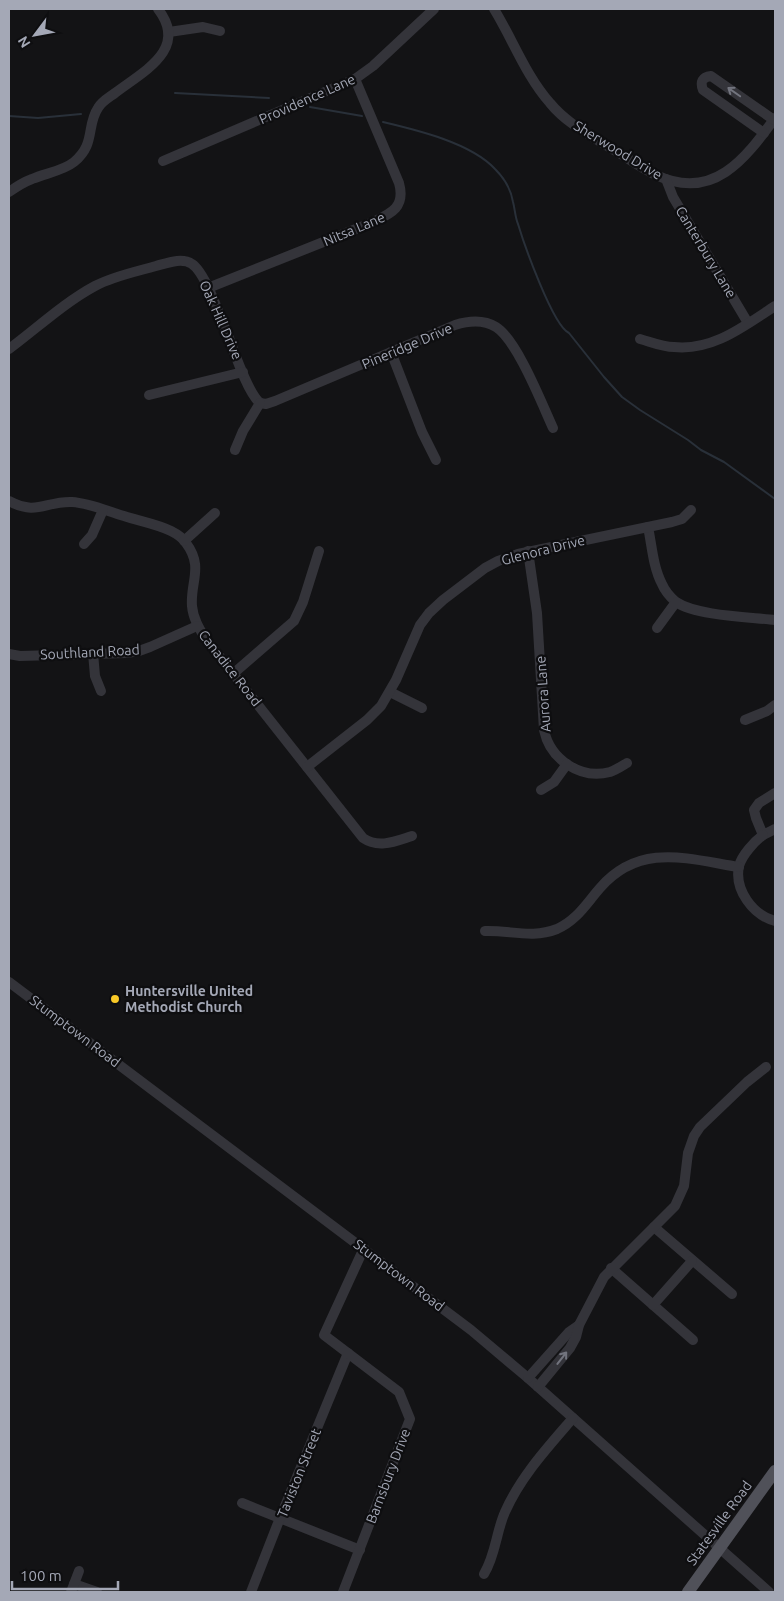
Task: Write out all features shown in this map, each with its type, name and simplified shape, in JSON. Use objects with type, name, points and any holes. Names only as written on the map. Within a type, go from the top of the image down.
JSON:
[{"type":"main road","name":"Statesville Road","points":[[688,1592],[775,1471]]},
{"type":"street","points":[[9,192],[31,179],[66,167],[80,157],[91,137],[94,117],[99,107],[161,56],[168,43],[169,32],[165,19],[158,9]]},
{"type":"street","name":"Providence Lane","points":[[163,161],[355,79],[373,66],[434,9]]},
{"type":"street","name":"Sherwood Drive","points":[[494,9],[540,91],[558,112],[568,121],[655,175],[683,183],[698,183],[717,178],[742,160],[775,119]]},
{"type":"street","points":[[169,32],[203,27],[220,31]]},
{"type":"street","points":[[764,133],[703,90],[701,86],[702,80],[711,76],[775,119]]},
{"type":"street","name":"Nitsa Lane","points":[[208,288],[385,217],[398,206],[401,196],[398,183],[355,79]]},
{"type":"street","name":"Canterbury Lane","points":[[666,179],[673,197],[748,323]]},
{"type":"street","name":"Oak Hill Drive","points":[[9,349],[90,289],[116,277],[179,260],[186,261],[196,267],[208,288],[243,372],[260,403]]},
{"type":"street","points":[[640,339],[667,346],[695,347],[721,339],[775,306]]},
{"type":"street","name":"Pineridge Drive","points":[[260,403],[266,404],[275,401],[463,322],[480,321],[494,326],[504,333],[519,357],[552,428]]},
{"type":"street","points":[[391,352],[422,432],[436,460]]},
{"type":"street","points":[[149,395],[243,372]]},
{"type":"street","points":[[236,450],[243,431],[260,403]]},
{"type":"street","points":[[9,501],[31,509],[70,502],[81,504],[164,528],[184,540],[215,513]]},
{"type":"street","points":[[84,544],[92,535],[103,510]]},
{"type":"street","name":"Glenora Drive","points":[[306,767],[374,714],[390,692],[420,625],[428,613],[485,568],[507,557],[528,551],[682,519],[691,510]]},
{"type":"street","points":[[648,527],[661,583],[676,602],[707,612],[775,620]]},
{"type":"street","name":"Canadice Road","points":[[184,540],[194,560],[196,578],[192,607],[197,626],[357,831],[368,841],[380,844],[412,836]]},
{"type":"street","points":[[234,673],[294,621],[304,602],[319,551]]},
{"type":"street","name":"Aurora Lane","points":[[528,551],[537,613],[544,730],[547,742],[551,750],[567,764],[577,769],[595,773],[609,772],[627,763]]},
{"type":"street","points":[[657,628],[676,602]]},
{"type":"street","name":"Southland Road","points":[[9,654],[20,656],[139,651],[197,626]]},
{"type":"street","points":[[93,653],[95,676],[101,691]]},
{"type":"street","points":[[390,692],[422,708]]},
{"type":"street","points":[[745,720],[775,706]]},
{"type":"street","points":[[541,790],[554,782],[567,764]]},
{"type":"street","points":[[763,835],[754,810],[762,800],[775,794]]},
{"type":"street","points":[[775,829],[763,835],[749,849],[739,867],[740,885],[746,900],[756,912],[775,921]]},
{"type":"street","points":[[485,931],[535,935],[556,930],[575,919],[610,877],[625,867],[645,859],[665,856],[739,867]]},
{"type":"street","name":"Stumptown Road","points":[[9,982],[471,1330],[528,1378],[769,1592]]},
{"type":"street","points":[[528,1378],[578,1324],[611,1268],[675,1206],[682,1193],[688,1153],[694,1136],[700,1127],[747,1082],[766,1067]]},
{"type":"street","points":[[654,1227],[732,1294]]},
{"type":"street","name":"Barnsbury Drive","points":[[344,1592],[410,1419],[399,1392],[324,1335],[364,1248]]},
{"type":"street","points":[[653,1305],[692,1261]]},
{"type":"street","points":[[611,1268],[693,1340]]},
{"type":"street","points":[[538,1387],[570,1348],[576,1337],[578,1324]]},
{"type":"street","name":"Taviston Street","points":[[252,1592],[280,1518],[348,1353]]},
{"type":"street","points":[[484,1574],[491,1563],[505,1513],[514,1494],[539,1458],[573,1418]]},
{"type":"street","points":[[242,1502],[360,1550]]},
{"type":"street","points":[[79,1571],[73,1588],[97,1592]]},
{"type":"waterway","points":[[175,93],[269,98]]},
{"type":"waterway","points":[[310,107],[362,116]]},
{"type":"waterway","points":[[9,116],[38,118],[81,114]]},
{"type":"waterway","points":[[383,122],[411,129],[458,145],[485,160],[495,169],[511,193],[516,219],[547,301],[562,327],[569,333],[604,377],[622,397],[640,410],[701,450],[724,462],[775,499]]},
{"type":"place","name":"Huntersville United Methodist Church","points":[[115,999]]}]
